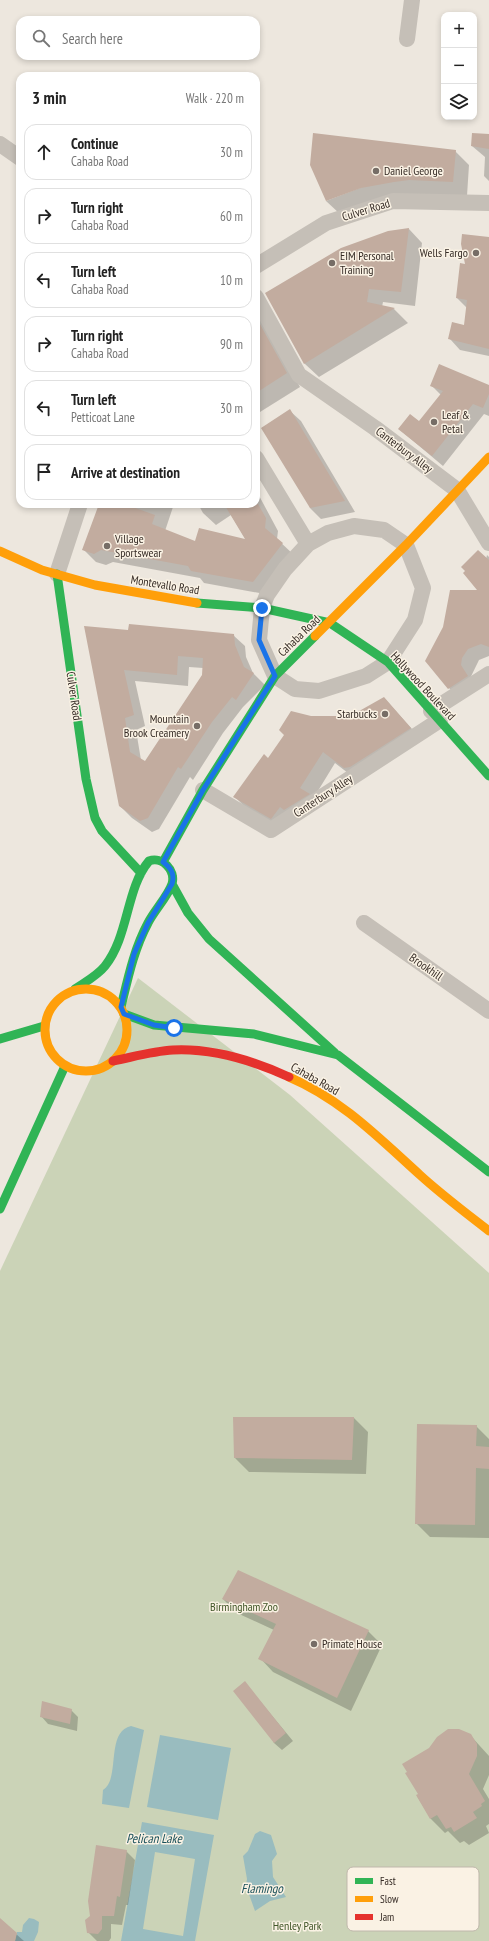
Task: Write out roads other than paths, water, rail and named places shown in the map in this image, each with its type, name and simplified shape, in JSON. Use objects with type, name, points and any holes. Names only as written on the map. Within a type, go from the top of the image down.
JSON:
[{"type":"street","points":[[408,39],[412,0]]},
{"type":"street","points":[[0,144],[16,155]]},
{"type":"street","name":"Culver Road","points":[[260,264],[326,223],[393,201],[489,203]]},
{"type":"street","name":"Canterbury Alley","points":[[260,304],[299,375],[376,428],[457,490],[489,543]]},
{"type":"street","name":"Cahaba Road","points":[[122,1011],[134,954],[148,923],[172,884],[174,877],[172,871],[163,862],[203,790],[275,676],[330,623],[489,457]]},
{"type":"street","points":[[260,465],[308,544]]},
{"type":"street","name":"Culver Road","points":[[79,508],[57,574],[86,779],[95,818],[102,831],[141,872]]},
{"type":"street","points":[[354,526],[384,530],[406,545],[423,588],[415,620],[388,662],[366,676],[319,691],[295,689],[275,676],[259,640],[262,608],[267,595],[285,569],[308,544],[328,533],[354,526]]},
{"type":"street","name":"Montevallo Road","points":[[0,551],[42,570],[95,585],[188,602],[262,608],[330,623]]},
{"type":"street","name":"Hollywood Boulevard","points":[[330,623],[388,662],[489,776]]},
{"type":"street","name":"Canterbury Alley","points":[[203,790],[271,830],[436,716],[489,674]]},
{"type":"street","points":[[0,1209],[65,1066],[52,1054],[47,1045],[44,1026],[51,1007],[65,993],[75,989],[99,972],[106,964],[127,919],[141,872],[149,860],[153,858],[163,862]]},
{"type":"street","name":"Cahaba Road","points":[[172,884],[182,905],[194,923],[209,939],[338,1055],[489,1172]]},
{"type":"street","name":"Brookhill","points":[[364,923],[489,1011]]},
{"type":"street","name":"Cahaba Road","points":[[75,989],[94,989],[104,992],[112,998],[122,1011],[127,1024],[125,1044],[113,1061]]},
{"type":"street","name":"Cahaba Road","points":[[122,1011],[154,1025],[254,1034],[338,1055]]},
{"type":"street","points":[[0,1039],[44,1026]]},
{"type":"street","name":"Cahaba Road","points":[[65,1066],[77,1070],[97,1070],[113,1061],[151,1052],[182,1050],[240,1058],[266,1066],[328,1097],[432,1186],[489,1231]]},
{"type":"water","points":[[131,1726],[144,1730],[129,1808],[102,1804],[103,1790],[108,1784],[111,1776],[115,1746],[118,1737],[123,1730]]},
{"type":"water","points":[[160,1735],[231,1748],[218,1820],[147,1807]]},
{"type":"water","name":"Pelican Lake","points":[[142,1822],[214,1835],[195,1941],[121,1941]],"holes":[[[155,1852],[195,1859],[183,1936],[143,1929]]]},
{"type":"water","name":"Flamingo","points":[[260,1831],[271,1835],[277,1854],[272,1861],[273,1877],[286,1897],[270,1901],[255,1911],[246,1886],[247,1879],[243,1856],[248,1851],[255,1834]]},
{"type":"water","points":[[29,1918],[39,1922],[38,1932],[34,1941],[15,1941],[17,1932],[22,1932],[23,1925]]},
{"type":"place","name":"Daniel George","points":[[376,171]]},
{"type":"place","name":"Wells Fargo","points":[[476,253]]},
{"type":"place","name":"EIM Personal Training","points":[[332,263]]},
{"type":"place","name":"Leaf & Petal","points":[[434,422]]},
{"type":"place","name":"Village Sportswear","points":[[107,546]]},
{"type":"place","name":"Starbucks","points":[[385,714]]},
{"type":"place","name":"Mountain Brook Creamery","points":[[197,726]]},
{"type":"place","name":"Primate House","points":[[314,1644]]},
{"type":"park label","name":"Birmingham Zoo","points":[[244,1607]]},
{"type":"park label","name":"Henley Park","points":[[297,1926]]}]
